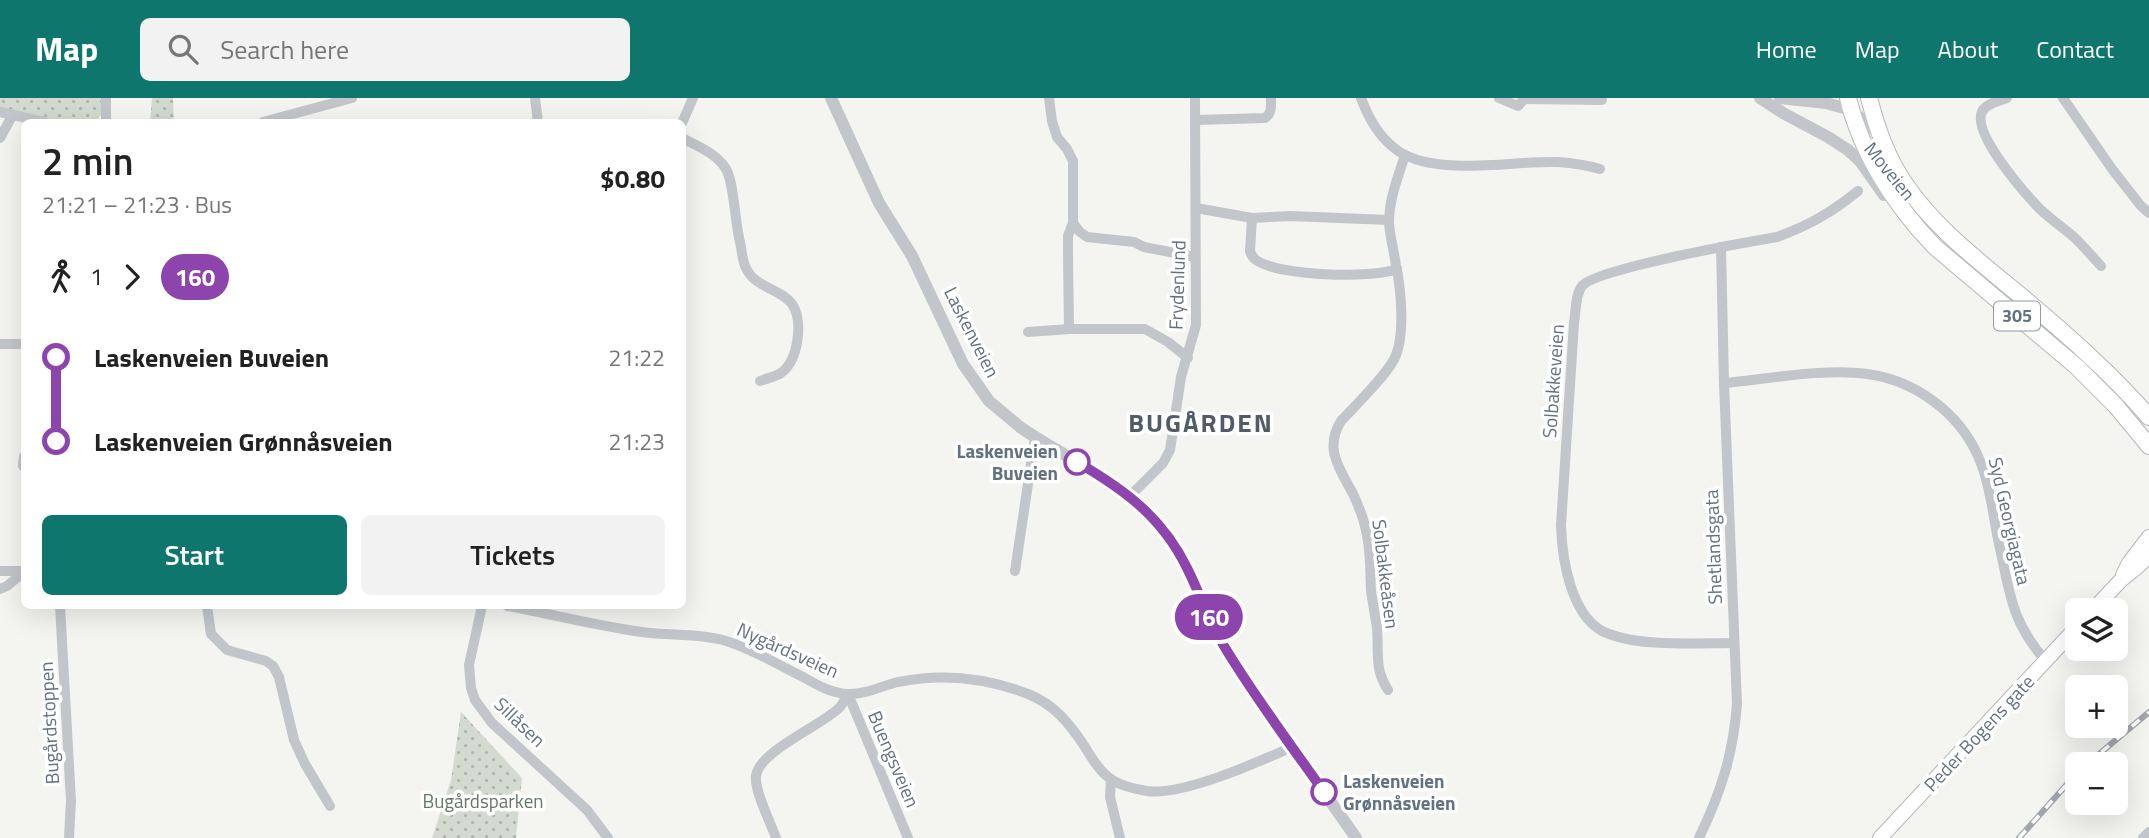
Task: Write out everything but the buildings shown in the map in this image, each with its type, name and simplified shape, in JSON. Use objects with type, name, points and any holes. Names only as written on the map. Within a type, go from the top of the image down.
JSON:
[{"type":"main road","name":"305","points":[[1869,98],[1879,134],[1903,182],[1920,203],[1960,246],[2024,298],[2092,359],[2149,417]]},
{"type":"main road","name":"305","points":[[1850,104],[1870,157],[1916,228],[2077,367],[2149,446]]},
{"type":"main road","points":[[2120,580],[2149,537]]},
{"type":"main road","points":[[2104,598],[2120,580],[2149,556]]},
{"type":"main road","name":"Peder Bogens gate","points":[[1880,838],[2065,640]]},
{"type":"street","points":[[106,98],[106,119]]},
{"type":"street","points":[[300,118],[352,98]]},
{"type":"street","points":[[536,98],[538,119]]},
{"type":"street","points":[[684,119],[693,98]]},
{"type":"street","name":"Laskenveien","points":[[831,98],[879,203],[912,256],[963,364],[989,401],[1035,438],[1130,496],[1168,536],[1186,566],[1224,646],[1356,838]]},
{"type":"street","points":[[1049,98],[1057,137],[1073,162],[1073,223],[1068,236],[1069,329]]},
{"type":"street","name":"Frydenlund","points":[[1130,496],[1163,463],[1170,450],[1181,377],[1196,325],[1195,98]]},
{"type":"street","points":[[1196,120],[1265,118],[1271,110],[1271,98]]},
{"type":"street","points":[[1361,98],[1368,118],[1394,148],[1424,162],[1445,165],[1555,162],[1600,169]]},
{"type":"street","points":[[1499,98],[1518,106],[1524,99],[1602,100]]},
{"type":"street","name":"Moveien","points":[[1760,98],[1848,150],[1860,161],[1902,217],[1916,228]]},
{"type":"street","name":"Moveien","points":[[1780,98],[1850,104],[1879,134]]},
{"type":"street","points":[[2007,98],[1982,111],[1980,121],[1984,136],[2039,208],[2074,237],[2101,266]]},
{"type":"street","points":[[2063,98],[2112,169],[2149,213]]},
{"type":"street","points":[[0,112],[28,119]]},
{"type":"street","points":[[0,138],[12,116]]},
{"type":"street","points":[[686,140],[709,152],[726,170],[731,183],[735,221],[746,268],[754,280],[782,295],[792,304],[796,315],[797,348],[790,362],[781,373],[761,381]]},
{"type":"street","name":"Solbakkeåsen","points":[[1388,690],[1380,678],[1377,660],[1377,629],[1367,535],[1363,517],[1339,470],[1334,444],[1335,431],[1341,421],[1395,358],[1400,339],[1397,269],[1389,220],[1392,197],[1405,155]]},
{"type":"street","name":"Solbakkeveien","points":[[1734,643],[1640,640],[1608,634],[1587,620],[1578,604],[1566,569],[1561,525],[1578,295],[1582,285],[1590,279],[1619,270],[1777,237],[1800,229],[1819,220],[1858,191]]},
{"type":"street","points":[[1196,208],[1252,218],[1290,216],[1389,220]]},
{"type":"street","points":[[1252,218],[1250,251],[1257,261],[1312,274],[1377,274],[1397,269]]},
{"type":"street","points":[[1073,223],[1080,233],[1087,237],[1134,242],[1144,247],[1195,257]]},
{"type":"street","name":"Shetlandsgata","points":[[1699,838],[1713,809],[1732,749],[1737,704],[1721,247]]},
{"type":"street","points":[[1028,332],[1145,329],[1188,358]]},
{"type":"street","points":[[0,344],[21,344]]},
{"type":"street","name":"Syd Georgiagata","points":[[1724,383],[1836,372],[1868,374],[1911,388],[1949,414],[1961,426],[1979,458],[2013,609],[2027,638],[2046,661]]},
{"type":"street","points":[[1015,571],[1035,438]]},
{"type":"street","points":[[0,571],[21,571]]},
{"type":"street","points":[[0,590],[21,573]]},
{"type":"street","name":"Bugårdstoppen","points":[[60,609],[71,801],[69,838]]},
{"type":"street","points":[[207,609],[211,634],[227,650],[266,661],[273,666],[279,677],[294,740],[330,806]]},
{"type":"street","name":"Sillåsen","points":[[481,609],[470,665],[471,688],[475,700],[492,723],[587,810],[608,838]]},
{"type":"street","name":"Nygårdsveien","points":[[524,609],[642,632],[723,640],[743,646],[827,690],[848,694],[898,682],[932,678],[978,680],[1029,694],[1047,703],[1063,717],[1100,769],[1111,779]]},
{"type":"street","points":[[568,617],[571,609]]},
{"type":"street","name":"Nygårdsveien","points":[[776,838],[759,791],[756,776],[761,764],[772,752],[840,707],[848,694]]},
{"type":"street","name":"Buengsveien","points":[[848,694],[908,838]]},
{"type":"street","points":[[1120,838],[1110,797],[1111,779],[1128,787],[1163,792],[1179,789],[1292,747]]},
{"type":"street","points":[[2143,838],[2149,832]]},
{"type":"green space","points":[[0,98],[102,98],[101,115],[98,119],[50,119],[0,108]]},
{"type":"green space","points":[[152,98],[173,98],[174,119],[150,119]]},
{"type":"green space","name":"Bugårdsparken","points":[[461,712],[522,778],[516,838],[432,838],[451,780]]},
{"type":"railway","points":[[2101,752],[2149,712]]},
{"type":"railway","points":[[2019,838],[2065,786]]},
{"type":"bus line","name":"160","points":[[1077,462],[1130,496],[1168,536],[1186,566],[1224,646],[1324,792]]},
{"type":"place","name":"Laskenveien Buveien","points":[[1077,462]]},
{"type":"place","name":"Laskenveien Grønnåsveien","points":[[1324,792]]},
{"type":"district","name":"BUGÅRDEN","points":[[1201,423]]}]
